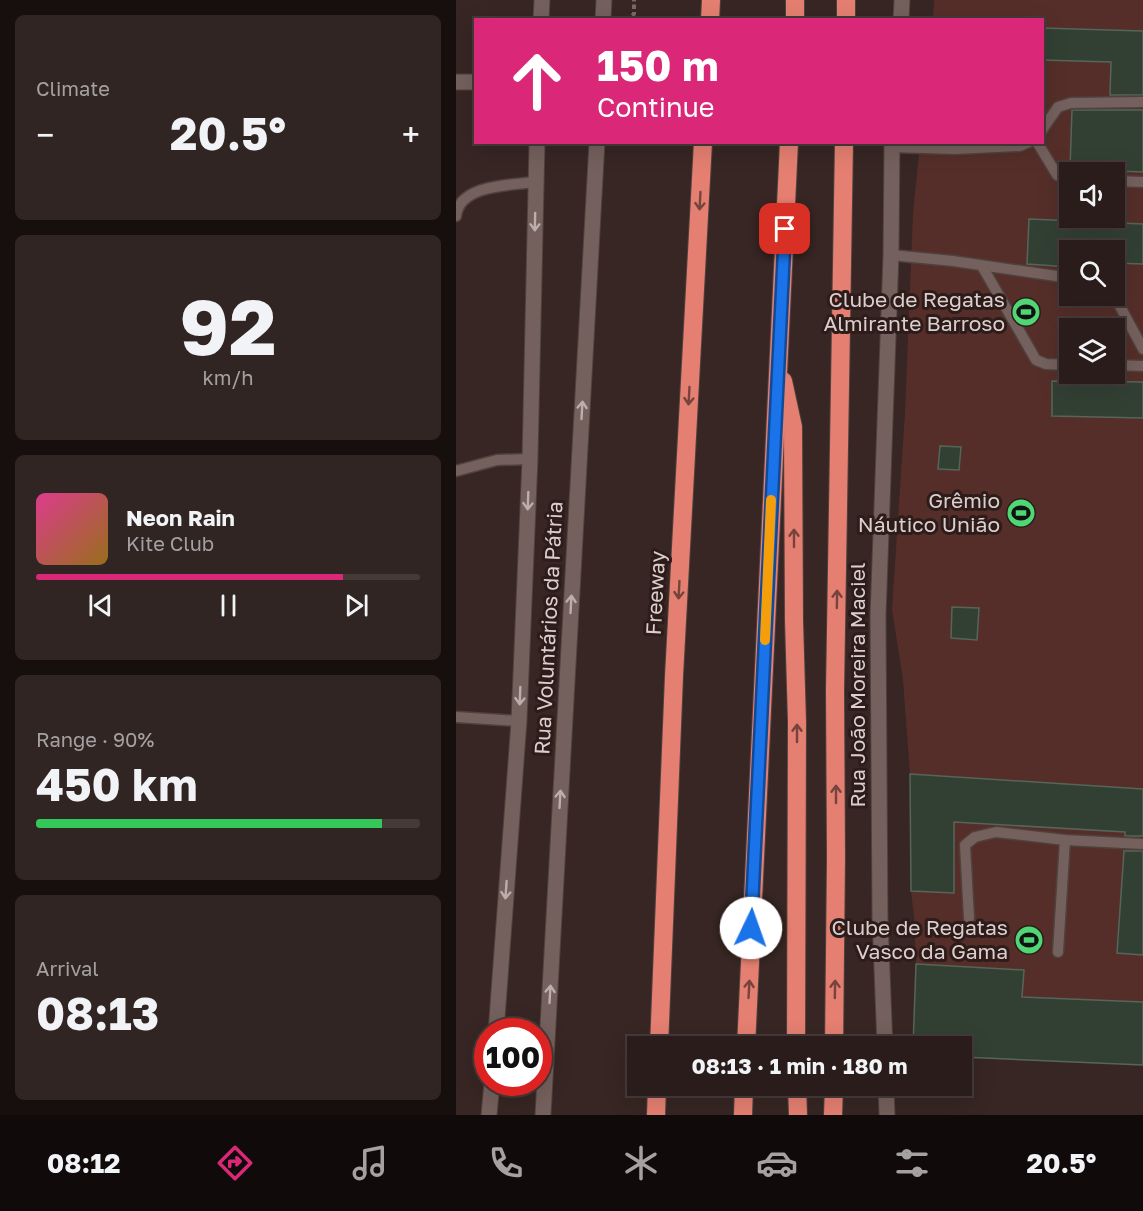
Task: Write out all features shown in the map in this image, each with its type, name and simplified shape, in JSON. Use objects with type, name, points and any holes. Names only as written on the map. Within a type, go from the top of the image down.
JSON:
[{"type":"highway","points":[[710,18],[711,0]]},
{"type":"highway","points":[[795,0],[795,18]]},
{"type":"highway","points":[[846,0],[846,18]]},
{"type":"highway","name":"Freeway","points":[[659,1036],[674,676],[703,144]]},
{"type":"highway","points":[[747,1036],[789,144]]},
{"type":"highway","points":[[834,1036],[836,691],[844,144]]},
{"type":"highway","points":[[778,359],[793,427],[797,722],[796,1036]]},
{"type":"highway","points":[[656,1115],[657,1096]]},
{"type":"highway","points":[[743,1115],[744,1096]]},
{"type":"highway","points":[[797,1096],[798,1115]]},
{"type":"highway","points":[[833,1115],[834,1096]]},
{"type":"main road","points":[[542,0],[542,18]]},
{"type":"main road","points":[[603,18],[604,0]]},
{"type":"main road","points":[[901,18],[902,0]]},
{"type":"main road","points":[[456,82],[474,82]]},
{"type":"main road","name":"Rua Voluntários da Pátria","points":[[497,1018],[519,721],[530,459],[537,144]]},
{"type":"main road","name":"Rua Voluntários da Pátria","points":[[543,1115],[597,144]]},
{"type":"main road","name":"Rua João Moreira Maciel","points":[[885,1036],[880,918],[878,616],[891,255],[891,145]]},
{"type":"main road","points":[[489,1115],[491,1096]]},
{"type":"main road","points":[[886,1096],[887,1115]]},
{"type":"lane","points":[[1044,127],[1058,107],[1071,103],[1143,102]]},
{"type":"lane","points":[[891,145],[955,149],[1024,144]]},
{"type":"lane","points":[[1038,144],[1059,176]]},
{"type":"lane","points":[[1125,181],[1143,182]]},
{"type":"lane","points":[[456,216],[456,212],[470,194],[492,187],[536,182]]},
{"type":"lane","points":[[891,255],[1059,277]]},
{"type":"lane","points":[[982,266],[1036,360],[1046,364],[1059,365]]},
{"type":"lane","points":[[1120,306],[1143,348]]},
{"type":"lane","points":[[1125,365],[1143,366]]},
{"type":"lane","points":[[456,471],[497,460],[530,459]]},
{"type":"lane","points":[[456,717],[519,721]]},
{"type":"lane","points":[[969,918],[965,845],[975,837],[996,832],[1065,840],[1143,844]]},
{"type":"lane","points":[[1058,952],[1065,840]]},
{"type":"path","points":[[629,18],[634,14],[634,0]]},
{"type":"shaded area","points":[[934,0],[1143,0],[1143,1065],[972,1057],[972,1036],[913,1036],[916,964],[911,891],[910,774],[903,680],[892,609],[905,413],[913,213],[920,144],[1044,144],[1044,18],[933,18]]},
{"type":"building","points":[[1044,28],[1143,31],[1143,95],[1110,95],[1111,62],[1044,60]]},
{"type":"building","points":[[1072,110],[1143,110],[1143,172],[1125,171],[1125,162],[1070,162]]},
{"type":"building","points":[[1029,219],[1059,220],[1059,228],[1125,228],[1125,223],[1143,224],[1143,264],[1125,263],[1125,240],[1059,240],[1059,266],[1027,264]]},
{"type":"building","points":[[1052,381],[1059,381],[1059,384],[1143,382],[1143,418],[1052,416]]},
{"type":"building","points":[[940,446],[961,447],[959,470],[938,469]]},
{"type":"building","points":[[952,607],[979,608],[977,640],[951,638]]},
{"type":"building","points":[[910,774],[1143,789],[1143,836],[1125,836],[1125,832],[954,822],[954,893],[911,891]]},
{"type":"building","points":[[1124,851],[1143,851],[1143,955],[1117,953]]},
{"type":"building","points":[[916,964],[1024,970],[1022,997],[1143,1002],[1143,1065],[972,1057],[972,1036],[913,1036]]},
{"type":"slow traffic","points":[[765,640],[771,500]]},
{"type":"place","name":"Clube de Regatas Almirante Barroso","points":[[1026,312]]},
{"type":"place","name":"Grêmio Náutico União","points":[[1021,513]]},
{"type":"place","name":"Clube de Regatas Vasco da Gama","points":[[1029,940]]},
{"type":"route","points":[[751,928],[785,229]]}]
